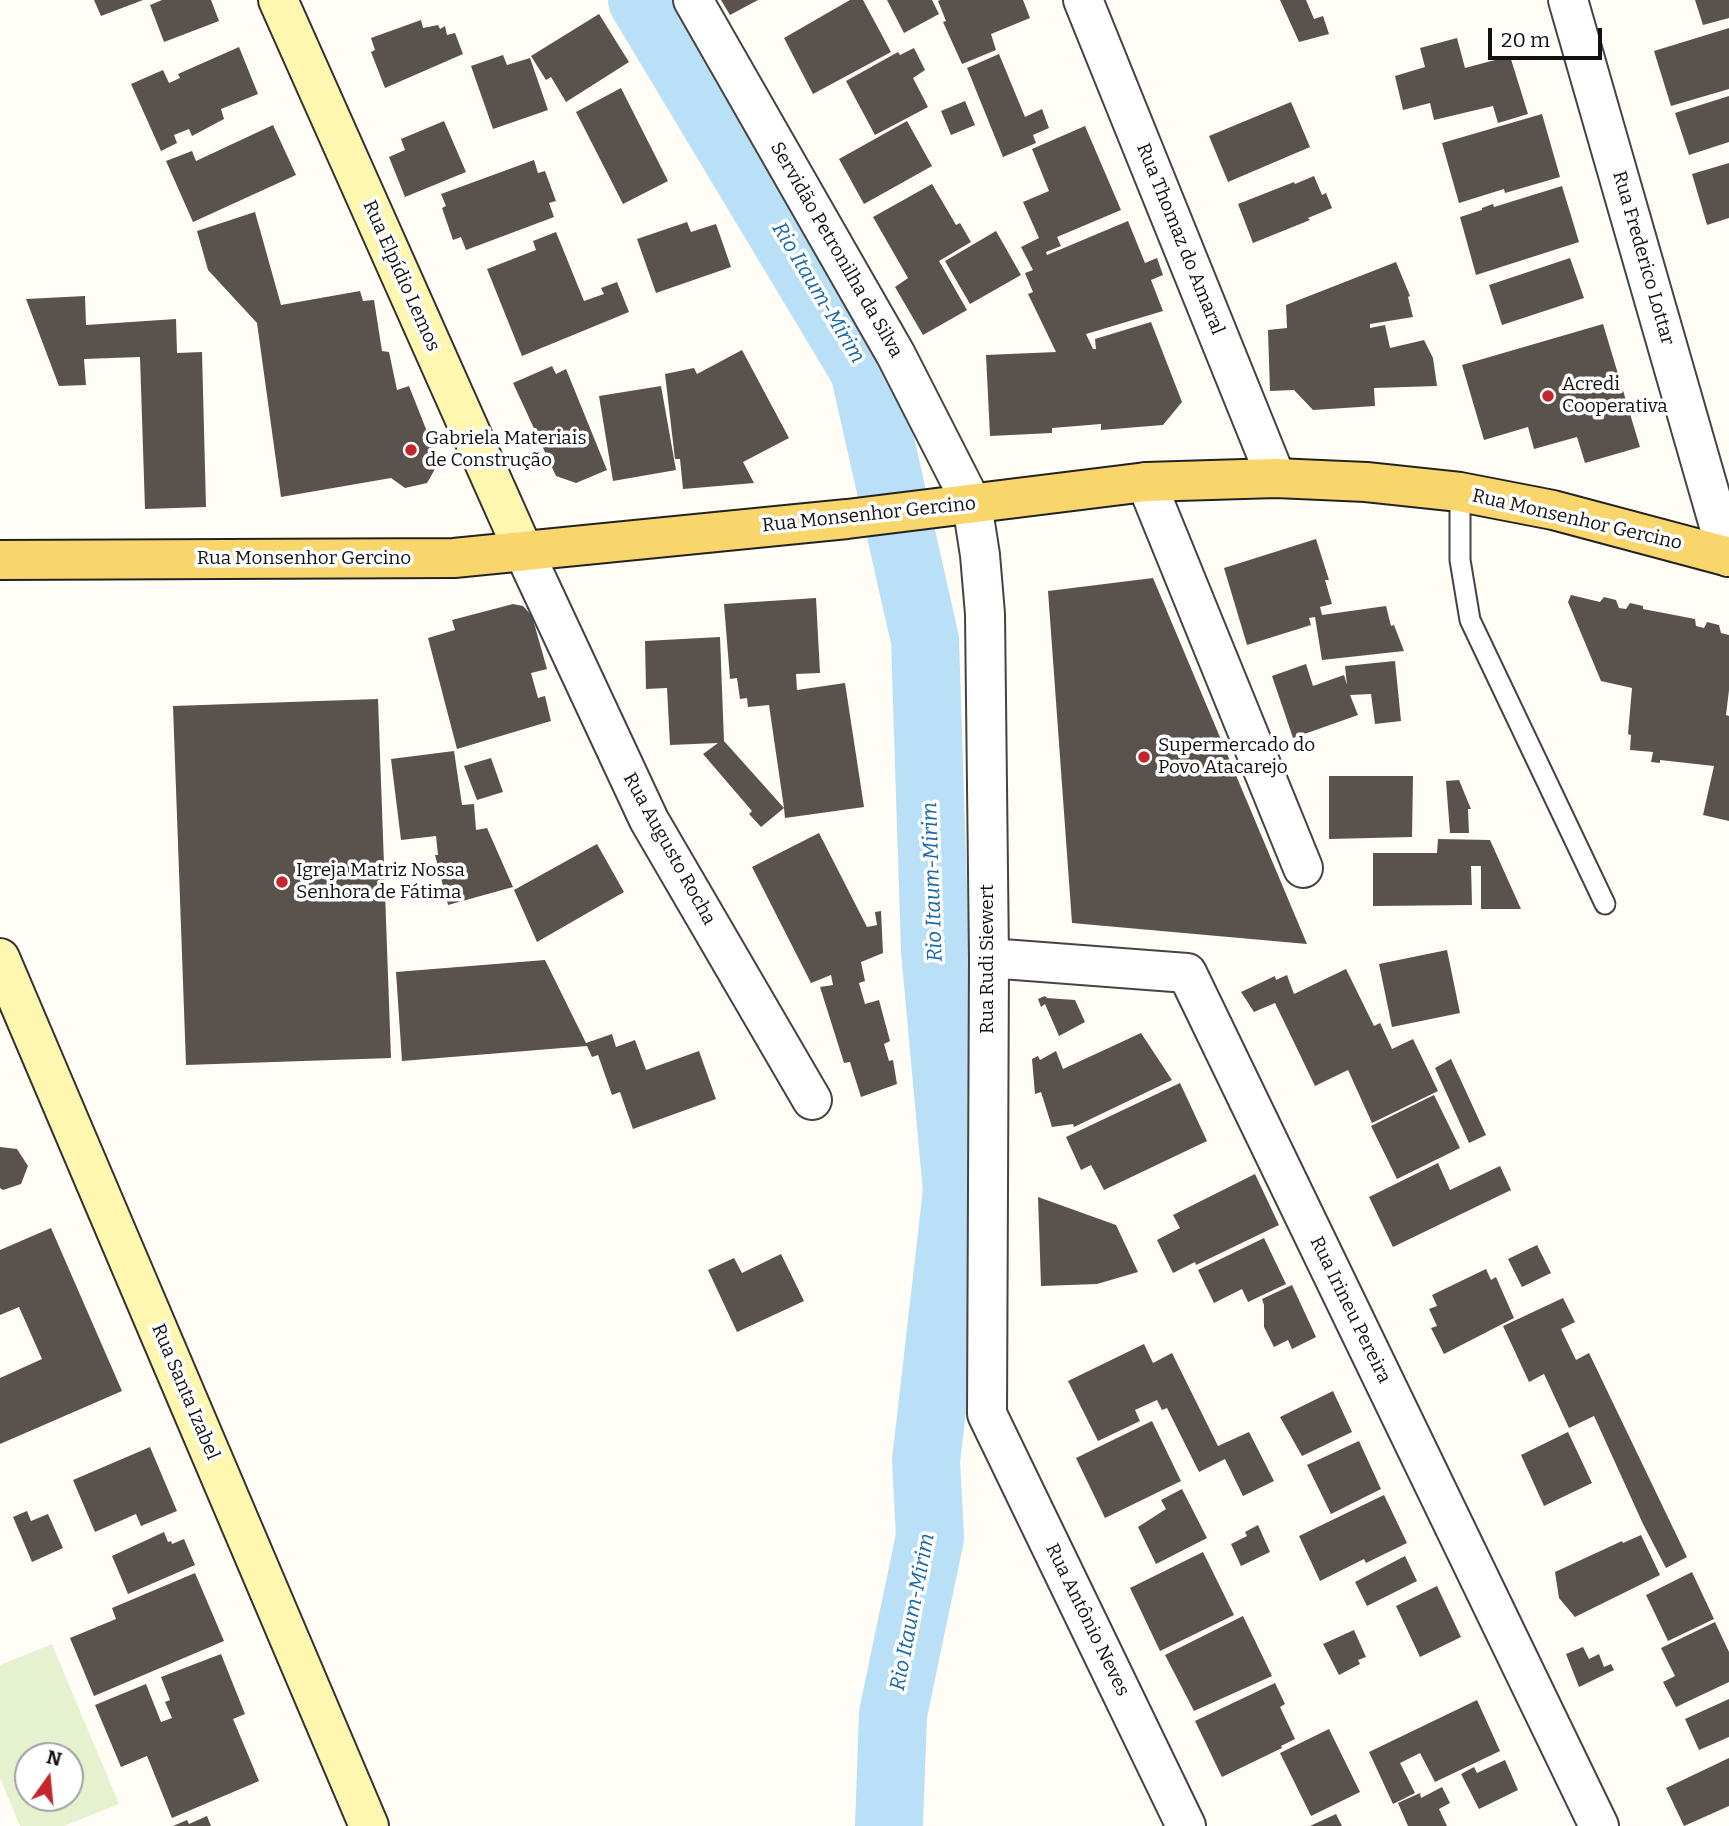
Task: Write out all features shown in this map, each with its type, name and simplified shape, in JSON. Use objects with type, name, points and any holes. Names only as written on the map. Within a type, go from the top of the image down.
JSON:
[{"type":"main road","name":"Rua Monsenhor Gercino","points":[[0,560],[454,558],[847,519],[1146,482],[1276,478],[1366,482],[1460,492],[1553,510],[1729,557]]},
{"type":"street","name":"Rua Elpídio Lemos","points":[[278,0],[524,552]]},
{"type":"street","name":"Servidão Petronilha da Silva","points":[[693,0],[896,355],[957,506]]},
{"type":"street","name":"Rua Thomaz do Amaral","points":[[1083,0],[1276,478]]},
{"type":"street","name":"Rua Frederico Lottar","points":[[1568,0],[1729,557]]},
{"type":"street","points":[[1146,482],[1303,868]]},
{"type":"street","name":"Rua Rudi Siewert","points":[[957,506],[980,555],[985,614],[989,958],[988,1414]]},
{"type":"street","name":"Rua Augusto Rocha","points":[[524,552],[649,820],[813,1100]]},
{"type":"street","name":"Rua Santa Izabel","points":[[0,958],[369,1826]]},
{"type":"street","name":"Rua Irineu Pereira","points":[[989,958],[1188,973],[1599,1826]]},
{"type":"street","name":"Rua Antônio Neves","points":[[988,1414],[1186,1826]]},
{"type":"lane","points":[[1460,492],[1460,560],[1470,620],[1605,904]]},
{"type":"green space","points":[[52,1644],[119,1804],[64,1826],[20,1826],[14,1812],[84,1812],[84,1742],[14,1742],[14,1812],[0,1778],[0,1665]]},
{"type":"building","points":[[94,0],[143,0],[101,16]]},
{"type":"building","points":[[162,0],[211,0],[219,21],[164,42],[150,5]]},
{"type":"building","points":[[721,0],[758,0],[730,15]]},
{"type":"building","points":[[850,0],[863,0],[891,52],[813,94],[784,38]]},
{"type":"building","points":[[887,0],[932,0],[939,14],[904,33]]},
{"type":"building","points":[[1023,0],[1030,18],[991,34],[996,50],[962,64],[943,22],[946,21],[938,1]]},
{"type":"building","points":[[1280,0],[1306,0],[1314,19],[1323,16],[1329,34],[1299,42]]},
{"type":"building","points":[[1695,0],[1729,0],[1729,18],[1703,25]]},
{"type":"building","points":[[599,14],[629,62],[566,102],[551,77],[546,80],[531,56]]},
{"type":"building","points":[[421,20],[423,28],[438,25],[440,29],[445,26],[447,35],[455,33],[463,54],[385,88],[371,52],[375,50],[371,38]]},
{"type":"building","points":[[1729,28],[1729,89],[1671,106],[1654,51]]},
{"type":"building","points":[[1457,38],[1465,68],[1510,56],[1528,114],[1498,123],[1493,106],[1434,120],[1430,103],[1403,110],[1395,76],[1425,67],[1420,48]]},
{"type":"building","points":[[239,47],[258,94],[221,109],[224,119],[192,136],[189,129],[174,135],[177,143],[161,151],[131,84],[163,70],[169,83],[180,78],[178,74]]},
{"type":"building","points":[[914,48],[925,70],[913,78],[928,107],[875,135],[846,81],[898,52],[900,55]]},
{"type":"building","points":[[999,54],[1025,117],[1042,109],[1049,128],[1033,135],[1036,143],[1003,157],[967,68]]},
{"type":"building","points":[[503,55],[507,65],[530,58],[548,110],[493,129],[471,66]]},
{"type":"building","points":[[621,88],[668,181],[623,204],[576,112]]},
{"type":"building","points":[[1729,96],[1729,142],[1689,155],[1675,113]]},
{"type":"building","points":[[965,101],[975,125],[951,135],[941,111]]},
{"type":"building","points":[[1291,102],[1310,147],[1228,182],[1209,136]]},
{"type":"building","points":[[1542,114],[1560,177],[1505,193],[1504,189],[1459,203],[1442,143]]},
{"type":"building","points":[[444,121],[466,172],[405,197],[389,157],[405,150],[401,139]]},
{"type":"building","points":[[907,121],[932,166],[864,204],[839,159]]},
{"type":"building","points":[[273,125],[296,175],[193,222],[166,161],[192,151],[196,161]]},
{"type":"building","points":[[1085,126],[1121,210],[1057,237],[1061,246],[1046,252],[1047,255],[1128,221],[1145,263],[1157,258],[1163,275],[1151,280],[1163,311],[1086,334],[1093,349],[1096,349],[1095,339],[1151,322],[1182,402],[1163,425],[1101,430],[1101,424],[1052,428],[1052,433],[990,436],[986,355],[1056,352],[1028,294],[1033,292],[1025,273],[1033,270],[1021,247],[1039,238],[1023,202],[1049,191],[1032,149]]},
{"type":"building","points":[[534,160],[538,173],[545,171],[556,201],[549,203],[554,217],[466,250],[461,237],[453,240],[442,208],[446,206],[441,194]]},
{"type":"building","points":[[1729,163],[1729,218],[1707,225],[1692,174]]},
{"type":"building","points":[[1314,176],[1322,195],[1326,193],[1332,208],[1253,243],[1238,204]]},
{"type":"building","points":[[932,184],[956,225],[960,223],[971,242],[939,261],[967,310],[923,335],[895,287],[908,278],[873,217]]},
{"type":"building","points":[[1562,186],[1579,242],[1476,275],[1460,217],[1493,204],[1494,207]]},
{"type":"building","points":[[255,212],[281,305],[360,291],[363,301],[374,300],[382,351],[389,352],[397,390],[409,386],[439,462],[427,483],[405,488],[391,478],[281,497],[257,323],[208,270],[197,231]]},
{"type":"building","points":[[687,222],[691,232],[716,224],[731,267],[656,293],[637,239]]},
{"type":"building","points":[[996,231],[1021,275],[970,304],[945,261]]},
{"type":"building","points":[[556,232],[584,301],[604,294],[601,288],[617,282],[629,312],[522,356],[487,269],[536,250],[533,241]]},
{"type":"building","points":[[1570,258],[1584,298],[1502,325],[1489,285]]},
{"type":"building","points":[[1396,262],[1410,296],[1408,297],[1413,317],[1370,324],[1370,328],[1385,325],[1390,348],[1424,340],[1433,358],[1437,386],[1374,388],[1375,406],[1313,410],[1294,390],[1270,391],[1268,330],[1287,328],[1286,305]]},
{"type":"building","points":[[85,296],[86,325],[176,319],[177,353],[202,352],[206,507],[145,509],[140,357],[84,359],[86,385],[59,386],[26,299]]},
{"type":"building","name":"Acredi Cooperativa","points":[[1603,324],[1640,447],[1585,463],[1577,437],[1534,449],[1528,427],[1484,440],[1462,365]]},
{"type":"building","points":[[742,350],[789,438],[743,462],[754,483],[683,489],[680,459],[675,459],[665,374],[694,368],[697,374]]},
{"type":"building","points":[[552,366],[556,374],[566,369],[607,470],[576,483],[556,476],[513,383]]},
{"type":"building","points":[[661,386],[676,470],[613,481],[599,396]]},
{"type":"building","points":[[1316,539],[1329,580],[1325,580],[1332,604],[1320,607],[1322,615],[1386,606],[1391,626],[1394,625],[1404,651],[1322,660],[1315,617],[1309,618],[1311,625],[1247,645],[1224,568]]},
{"type":"building","name":"Supermercado do Povo Atacarejo","points":[[1153,578],[1307,944],[1072,923],[1048,591]]},
{"type":"building","points":[[1571,595],[1600,602],[1604,597],[1616,600],[1619,608],[1626,609],[1630,603],[1643,606],[1643,609],[1695,619],[1696,626],[1704,628],[1707,622],[1719,625],[1721,633],[1729,635],[1726,715],[1729,716],[1729,821],[1703,815],[1714,766],[1660,760],[1660,763],[1651,762],[1653,752],[1630,750],[1631,735],[1628,734],[1632,688],[1601,681],[1568,602]]},
{"type":"building","points":[[816,598],[820,673],[796,674],[797,690],[845,683],[864,807],[785,818],[769,705],[748,707],[747,698],[740,699],[737,678],[730,679],[724,604]]},
{"type":"building","points":[[513,604],[523,606],[532,616],[547,669],[531,673],[538,698],[545,696],[551,721],[457,749],[428,638],[455,630],[452,620]]},
{"type":"building","points":[[720,637],[724,741],[784,808],[761,827],[749,814],[752,811],[703,754],[718,743],[670,745],[667,688],[646,689],[645,641]]},
{"type":"building","points":[[1395,661],[1401,721],[1375,724],[1371,694],[1350,695],[1358,715],[1293,738],[1272,676],[1306,664],[1313,686],[1344,675],[1347,685],[1345,666]]},
{"type":"building","name":"Igreja Matriz Nossa Senhora de Fátima","points":[[378,699],[391,1058],[186,1065],[173,706]]},
{"type":"building","points":[[454,751],[462,805],[474,804],[476,830],[487,828],[513,887],[448,905],[435,855],[438,855],[436,836],[401,840],[391,759]]},
{"type":"building","points":[[491,758],[503,792],[477,800],[464,766]]},
{"type":"building","points":[[1329,776],[1413,776],[1412,837],[1329,839]]},
{"type":"building","points":[[1459,780],[1471,809],[1468,809],[1469,833],[1450,833],[1446,781]]},
{"type":"building","points":[[819,833],[867,927],[877,925],[875,912],[881,911],[883,953],[861,962],[865,981],[859,983],[865,1004],[879,1000],[890,1041],[884,1044],[889,1061],[893,1060],[897,1084],[861,1097],[850,1062],[844,1063],[820,987],[833,985],[831,975],[811,983],[752,867]]},
{"type":"building","points":[[1438,839],[1490,840],[1521,909],[1481,909],[1481,866],[1471,866],[1472,905],[1373,906],[1373,853],[1437,853]]},
{"type":"building","points":[[597,844],[624,892],[537,942],[514,890]]},
{"type":"building","points":[[1447,950],[1460,1013],[1392,1027],[1379,964]]},
{"type":"building","points":[[545,960],[586,1043],[612,1034],[616,1047],[635,1040],[646,1070],[699,1051],[716,1099],[633,1129],[620,1092],[612,1095],[598,1055],[592,1057],[587,1046],[402,1061],[396,972]]},
{"type":"building","points":[[1346,969],[1374,1026],[1380,1023],[1392,1049],[1413,1039],[1438,1091],[1372,1123],[1348,1070],[1315,1086],[1275,1003],[1254,1012],[1241,992],[1275,976],[1276,980],[1287,975],[1294,994]]},
{"type":"building","points":[[1045,996],[1075,1000],[1085,1022],[1059,1036],[1045,1004],[1041,1007],[1038,999]]},
{"type":"building","points":[[1141,1033],[1172,1080],[1074,1127],[1073,1124],[1052,1127],[1041,1092],[1035,1094],[1032,1059],[1038,1056],[1040,1060],[1056,1051],[1063,1069]]},
{"type":"building","points":[[1451,1059],[1486,1135],[1469,1143],[1435,1068]]},
{"type":"building","points":[[1180,1083],[1207,1141],[1104,1190],[1091,1165],[1081,1170],[1066,1137]]},
{"type":"building","points":[[1434,1095],[1460,1148],[1397,1179],[1371,1126]]},
{"type":"building","points":[[0,1147],[17,1149],[28,1166],[21,1184],[3,1190],[0,1188]]},
{"type":"building","points":[[1438,1163],[1450,1190],[1500,1166],[1511,1190],[1393,1247],[1369,1197]]},
{"type":"building","points":[[1255,1174],[1279,1225],[1196,1265],[1195,1262],[1173,1273],[1157,1240],[1180,1228],[1173,1215]]},
{"type":"building","points":[[1038,1197],[1116,1225],[1138,1272],[1097,1284],[1041,1286]]},
{"type":"building","points":[[51,1228],[122,1391],[0,1444],[0,1378],[42,1359],[19,1307],[0,1315],[0,1250]]},
{"type":"building","points":[[1264,1238],[1286,1284],[1248,1302],[1242,1289],[1214,1303],[1198,1270]]},
{"type":"building","points":[[1537,1245],[1551,1273],[1522,1287],[1508,1259]]},
{"type":"building","points":[[781,1254],[804,1301],[737,1332],[708,1270],[734,1258],[742,1273]]},
{"type":"building","points":[[1486,1269],[1491,1280],[1496,1277],[1514,1318],[1444,1354],[1431,1328],[1437,1326],[1429,1309],[1437,1306],[1432,1295]]},
{"type":"building","points":[[1292,1285],[1316,1337],[1292,1349],[1288,1340],[1274,1347],[1264,1327],[1262,1299]]},
{"type":"building","points":[[1563,1298],[1575,1322],[1561,1329],[1576,1360],[1589,1353],[1687,1557],[1666,1568],[1594,1416],[1569,1428],[1544,1374],[1529,1382],[1503,1326]]},
{"type":"building","points":[[1144,1344],[1153,1363],[1172,1353],[1218,1446],[1249,1432],[1274,1481],[1243,1496],[1225,1459],[1199,1472],[1167,1408],[1162,1410],[1157,1400],[1135,1410],[1140,1421],[1098,1441],[1068,1381]]},
{"type":"building","points":[[1333,1391],[1352,1432],[1302,1456],[1280,1417]]},
{"type":"building","points":[[1152,1421],[1181,1481],[1105,1518],[1076,1458]]},
{"type":"building","points":[[1568,1432],[1592,1483],[1544,1506],[1521,1455]]},
{"type":"building","points":[[1359,1441],[1381,1489],[1331,1514],[1307,1465]]},
{"type":"building","points":[[150,1447],[177,1511],[141,1526],[136,1514],[95,1532],[73,1480]]},
{"type":"building","points":[[1182,1489],[1207,1538],[1156,1564],[1138,1527],[1166,1509],[1161,1500]]},
{"type":"building","points":[[1384,1495],[1407,1543],[1366,1563],[1364,1559],[1320,1581],[1299,1536]]},
{"type":"building","points":[[27,1511],[31,1521],[48,1514],[63,1548],[32,1562],[13,1517]]},
{"type":"building","points":[[1258,1525],[1270,1552],[1241,1566],[1231,1544],[1247,1536],[1245,1532]]},
{"type":"building","points":[[164,1532],[168,1542],[171,1541],[172,1544],[184,1539],[195,1565],[128,1594],[112,1556]]},
{"type":"building","points":[[1641,1535],[1660,1575],[1575,1617],[1559,1598],[1555,1572]]},
{"type":"building","points":[[1203,1552],[1234,1615],[1160,1651],[1130,1588]]},
{"type":"building","points":[[1405,1556],[1417,1581],[1367,1606],[1355,1582]]},
{"type":"building","points":[[1692,1572],[1714,1619],[1668,1641],[1646,1595]]},
{"type":"building","points":[[195,1573],[224,1641],[94,1696],[70,1638],[116,1619],[112,1608]]},
{"type":"building","points":[[1437,1586],[1461,1637],[1420,1657],[1396,1606]]},
{"type":"building","points":[[1243,1616],[1272,1676],[1194,1711],[1165,1655]]},
{"type":"building","points":[[1715,1622],[1729,1652],[1729,1682],[1676,1707],[1663,1682],[1675,1676],[1661,1648]]},
{"type":"building","points":[[1354,1630],[1366,1657],[1358,1660],[1360,1664],[1339,1675],[1323,1644]]},
{"type":"building","points":[[1583,1647],[1589,1659],[1599,1654],[1604,1667],[1611,1664],[1614,1670],[1579,1687],[1566,1654]]},
{"type":"building","points":[[221,1654],[245,1714],[233,1719],[259,1781],[172,1818],[147,1756],[121,1767],[95,1705],[146,1684],[161,1722],[172,1718],[165,1702],[170,1700],[161,1677]]},
{"type":"building","points":[[1275,1683],[1285,1704],[1280,1707],[1295,1739],[1222,1777],[1195,1721]]},
{"type":"building","points":[[1729,1699],[1729,1737],[1699,1750],[1685,1719]]},
{"type":"building","points":[[1477,1700],[1500,1751],[1435,1782],[1420,1753],[1400,1763],[1415,1793],[1393,1804],[1369,1752]]},
{"type":"building","points":[[1329,1729],[1360,1792],[1311,1816],[1280,1753]]},
{"type":"building","points":[[1729,1758],[1729,1806],[1684,1826],[1666,1788]]},
{"type":"building","points":[[1505,1760],[1518,1790],[1479,1809],[1461,1774],[1474,1767],[1477,1773]]},
{"type":"building","points":[[1442,1787],[1450,1803],[1439,1809],[1447,1826],[1408,1826],[1398,1803],[1420,1793],[1421,1798]]},
{"type":"building","points":[[1336,1814],[1342,1826],[1310,1826]]},
{"type":"building","points":[[207,1816],[211,1826],[173,1826],[187,1820],[189,1824]]},
{"type":"waterway","name":"Rio Itaum-Mirim","points":[[642,0],[864,370],[925,640],[935,951],[957,1191],[926,1461],[930,1537],[893,1714],[889,1826]]},
{"type":"place","name":"Acredi Cooperativa","points":[[1548,396]]},
{"type":"place","name":"Gabriela Materiais de Construção","points":[[411,450]]},
{"type":"place","name":"Supermercado do Povo Atacarejo","points":[[1144,757]]},
{"type":"place","name":"Igreja Matriz Nossa Senhora de Fátima","points":[[282,882]]}]
